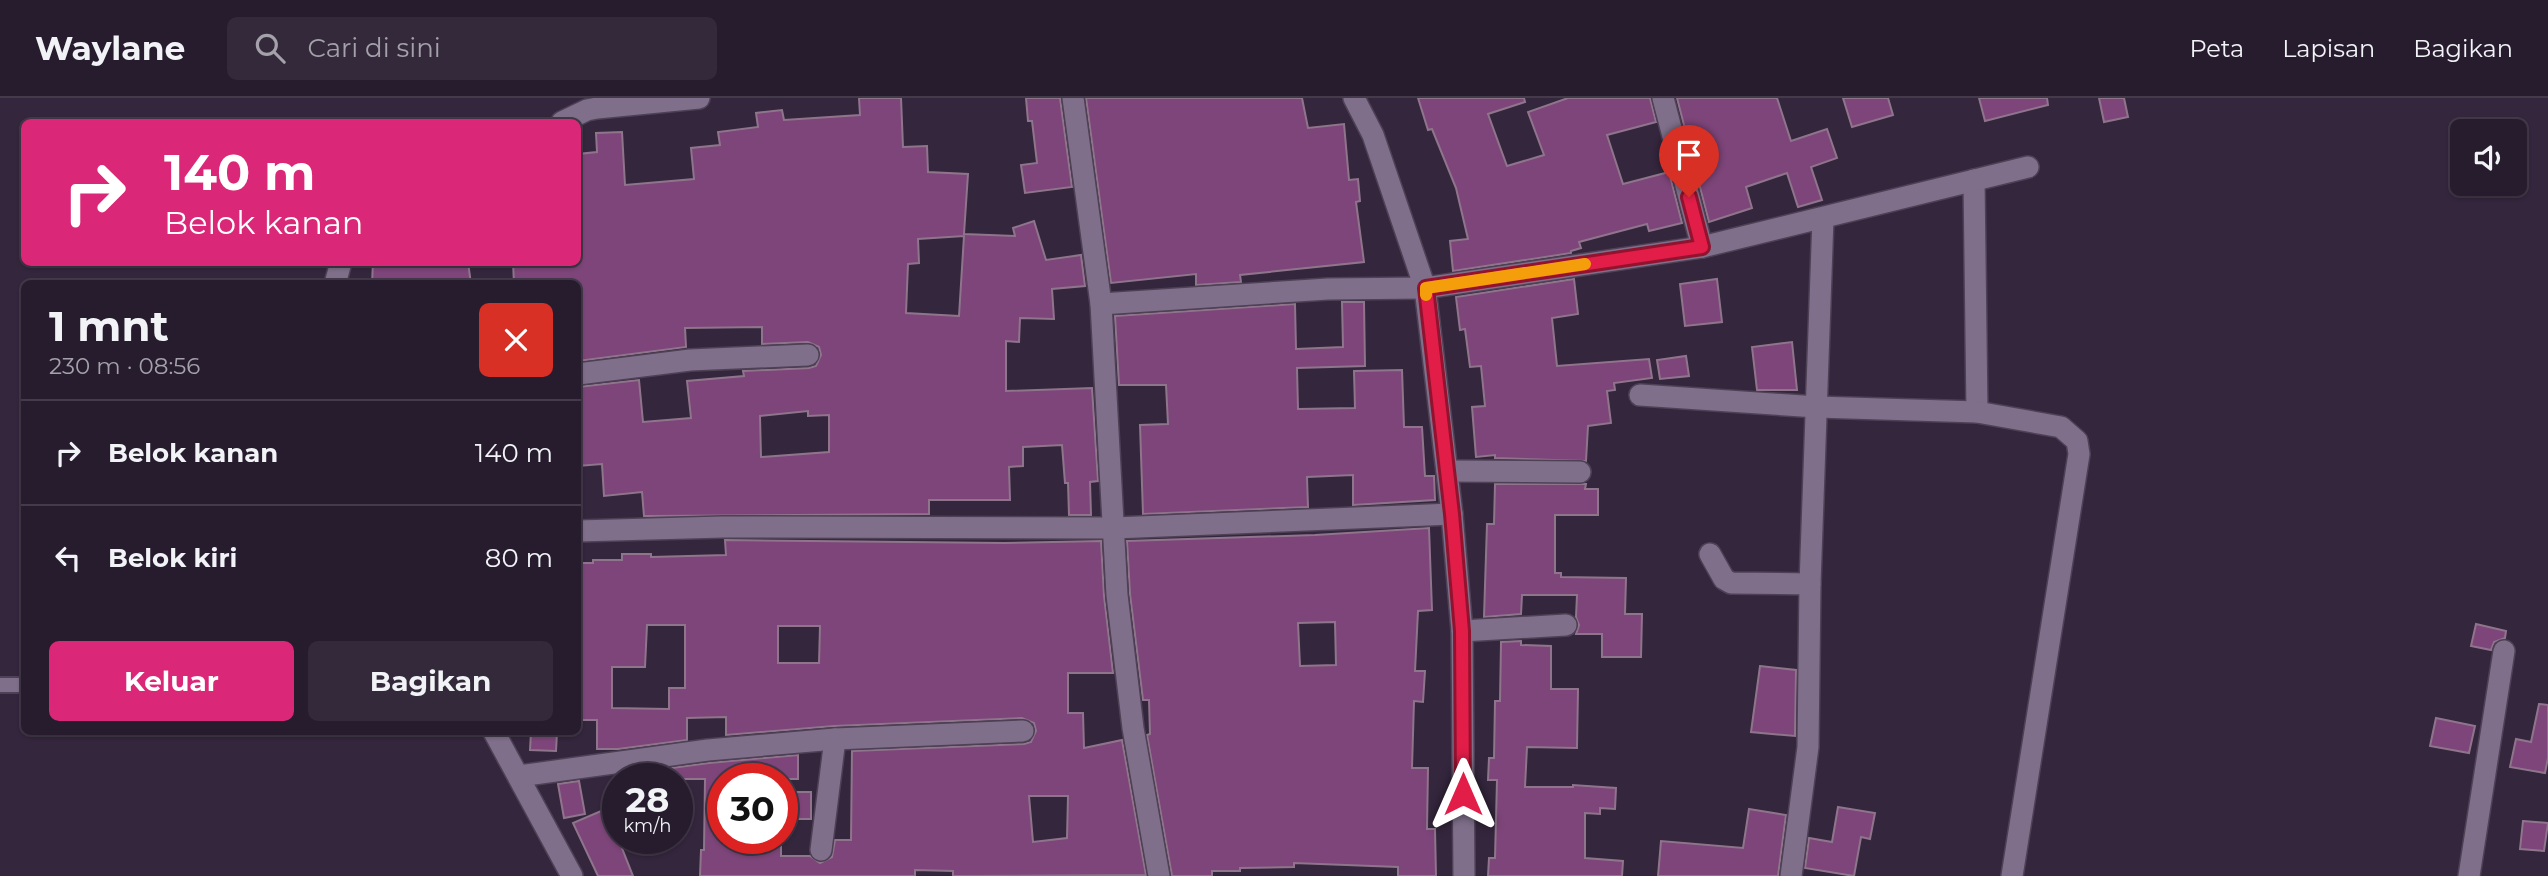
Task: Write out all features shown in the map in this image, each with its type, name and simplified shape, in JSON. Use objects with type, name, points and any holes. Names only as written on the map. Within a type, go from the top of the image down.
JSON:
[{"type":"street","points":[[568,119],[597,108],[699,98]]},
{"type":"street","points":[[1073,98],[1101,304],[1118,594],[1133,728],[1160,876]]},
{"type":"street","points":[[1354,98],[1373,135],[1426,288],[1452,514],[1462,631],[1464,876]]},
{"type":"street","points":[[1663,98],[1702,247]]},
{"type":"street","points":[[1101,304],[1328,289],[1426,288],[1702,247],[2028,167]]},
{"type":"street","points":[[1974,180],[1977,412]]},
{"type":"street","points":[[1791,876],[1808,747],[1810,584],[1823,218]]},
{"type":"street","points":[[581,374],[690,360],[808,355]]},
{"type":"street","points":[[1640,395],[1817,407],[1977,412],[2060,427],[2077,442],[2079,454],[2012,876]]},
{"type":"street","points":[[1447,471],[1580,472]]},
{"type":"street","points":[[581,531],[723,527],[1114,528],[1452,514]]},
{"type":"street","points":[[1710,554],[1724,579],[1731,583],[1810,584]]},
{"type":"street","points":[[1462,631],[1566,625]]},
{"type":"street","points":[[2469,876],[2504,650]]},
{"type":"street","points":[[519,776],[708,750],[835,739],[1023,732]]},
{"type":"street","points":[[496,735],[572,876]]},
{"type":"street","points":[[821,850],[835,739]]},
{"type":"lane","points":[[0,685],[21,685]]},
{"type":"building","points":[[859,98],[901,98],[903,147],[927,146],[928,172],[968,174],[964,234],[1015,236],[1013,228],[1034,221],[1046,260],[1081,255],[1085,286],[1052,289],[1054,319],[1020,318],[1019,342],[1006,341],[1006,391],[1092,388],[1098,481],[1090,482],[1091,515],[1069,515],[1068,483],[1065,483],[1062,445],[1023,447],[1023,466],[1009,467],[1010,500],[929,500],[929,514],[644,516],[642,492],[604,496],[602,464],[581,466],[581,387],[639,380],[643,422],[691,418],[687,381],[744,376],[743,371],[809,368],[816,366],[821,355],[819,347],[808,342],[762,344],[762,327],[685,328],[686,347],[581,361],[581,280],[514,280],[513,266],[581,266],[581,154],[597,152],[596,133],[622,132],[625,185],[694,179],[691,148],[720,145],[718,132],[758,127],[756,113],[782,110],[784,120],[860,115]],"holes":[[[964,236],[959,316],[906,313],[908,264],[919,263],[918,239]],[[808,411],[808,416],[829,415],[829,452],[761,457],[760,416]]]},
{"type":"building","points":[[1026,98],[1060,98],[1072,187],[1025,193],[1021,165],[1037,163]]},
{"type":"building","points":[[1086,98],[1302,98],[1308,128],[1344,124],[1349,180],[1358,179],[1360,201],[1356,202],[1364,262],[1240,275],[1241,282],[1196,285],[1196,274],[1111,283]]},
{"type":"building","points":[[1418,98],[1524,98],[1525,102],[1488,114],[1507,166],[1544,155],[1528,112],[1568,98],[1650,98],[1656,122],[1607,135],[1623,184],[1669,172],[1682,223],[1649,231],[1647,224],[1579,242],[1581,248],[1571,253],[1453,271],[1450,241],[1468,239],[1456,188],[1432,129],[1428,130]]},
{"type":"building","points":[[1677,98],[1777,98],[1791,141],[1827,129],[1837,158],[1811,167],[1822,200],[1798,207],[1787,173],[1746,187],[1752,208],[1709,222]]},
{"type":"building","points":[[1843,98],[1888,98],[1893,115],[1852,127]]},
{"type":"building","points":[[1979,98],[2047,98],[2048,105],[1985,121]]},
{"type":"building","points":[[2099,98],[2124,98],[2128,117],[2104,122]]},
{"type":"building","points":[[373,266],[469,266],[470,280],[372,280]]},
{"type":"building","points":[[1574,279],[1578,314],[1552,318],[1557,366],[1649,359],[1652,378],[1614,383],[1615,390],[1607,391],[1611,423],[1588,426],[1586,461],[1495,458],[1495,455],[1476,457],[1472,407],[1485,406],[1481,366],[1470,367],[1465,329],[1460,330],[1456,297]]},
{"type":"building","points":[[1717,279],[1722,322],[1685,326],[1680,284]]},
{"type":"building","points":[[1342,302],[1364,302],[1365,366],[1297,368],[1298,409],[1355,408],[1354,371],[1402,370],[1404,427],[1422,427],[1425,476],[1434,476],[1435,500],[1353,505],[1353,475],[1307,477],[1308,507],[1143,514],[1140,425],[1168,424],[1166,385],[1119,385],[1115,316],[1295,304],[1296,349],[1343,347]]},
{"type":"building","points":[[1792,342],[1797,390],[1757,390],[1752,347]]},
{"type":"building","points":[[1686,356],[1689,376],[1660,379],[1657,360]]},
{"type":"building","points":[[1495,484],[1586,484],[1585,489],[1598,489],[1598,515],[1555,515],[1555,573],[1561,573],[1561,577],[1626,578],[1625,614],[1642,614],[1641,657],[1602,657],[1602,634],[1576,634],[1579,625],[1576,617],[1577,595],[1522,595],[1521,614],[1484,617],[1487,524],[1494,524]]},
{"type":"building","points":[[1429,528],[1432,610],[1418,611],[1415,671],[1425,671],[1423,702],[1414,701],[1412,768],[1428,768],[1427,829],[1435,829],[1436,876],[1398,876],[1398,867],[1294,863],[1294,867],[1212,871],[1212,876],[1172,876],[1147,735],[1150,734],[1149,700],[1143,700],[1130,594],[1127,541]],"holes":[[[1335,622],[1336,665],[1300,666],[1298,623]]]},
{"type":"building","points":[[725,540],[1005,543],[1101,541],[1113,673],[1068,673],[1068,713],[1083,713],[1084,748],[1122,740],[1146,875],[953,876],[953,871],[915,870],[915,876],[700,876],[701,850],[704,850],[705,779],[693,779],[693,765],[707,763],[707,854],[810,856],[820,863],[832,857],[835,840],[851,840],[852,751],[1024,744],[1031,742],[1036,731],[1034,723],[1022,718],[834,726],[726,735],[726,717],[687,718],[687,740],[597,749],[597,720],[581,720],[581,563],[593,563],[593,560],[622,560],[622,554],[651,554],[651,557],[726,555]],"holes":[[[647,625],[685,625],[685,688],[669,688],[669,709],[612,708],[612,667],[645,667]],[[778,626],[820,626],[819,663],[778,663]],[[1029,796],[1068,796],[1067,838],[1033,842]]]},
{"type":"building","points":[[2476,624],[2506,631],[2505,638],[2494,642],[2491,650],[2471,646]]},
{"type":"building","points":[[1521,641],[1521,645],[1551,646],[1551,689],[1578,689],[1577,748],[1527,747],[1525,787],[1573,785],[1616,788],[1615,809],[1600,808],[1600,814],[1585,813],[1585,858],[1623,861],[1622,876],[1488,876],[1489,858],[1495,858],[1497,780],[1488,780],[1489,758],[1494,758],[1495,701],[1500,701],[1501,642]]},
{"type":"building","points":[[1760,666],[1796,670],[1795,736],[1751,732]]},
{"type":"building","points":[[2539,704],[2548,705],[2548,758],[2545,773],[2510,767],[2516,739],[2531,742]]},
{"type":"building","points":[[2436,718],[2475,726],[2469,753],[2430,746]]},
{"type":"building","points":[[531,735],[557,735],[556,751],[530,750]]},
{"type":"building","points":[[798,755],[798,763],[709,763]]},
{"type":"building","points":[[579,781],[585,814],[564,818],[558,784]]},
{"type":"building","points":[[798,792],[811,792],[811,819],[798,819]]},
{"type":"building","points":[[1838,807],[1875,813],[1870,839],[1861,837],[1854,876],[1805,868],[1809,838],[1832,842]]},
{"type":"building","points":[[1749,809],[1786,815],[1778,876],[1658,876],[1661,841],[1743,848]]},
{"type":"building","points":[[602,811],[602,854],[624,854],[633,876],[598,876],[573,823]]},
{"type":"building","points":[[2523,821],[2548,823],[2544,851],[2520,849]]},
{"type":"slow traffic","points":[[1426,295],[1426,288],[1585,264]]},
{"type":"route","points":[[1463,794],[1462,631],[1452,514],[1426,288],[1702,247],[1689,197]]}]
